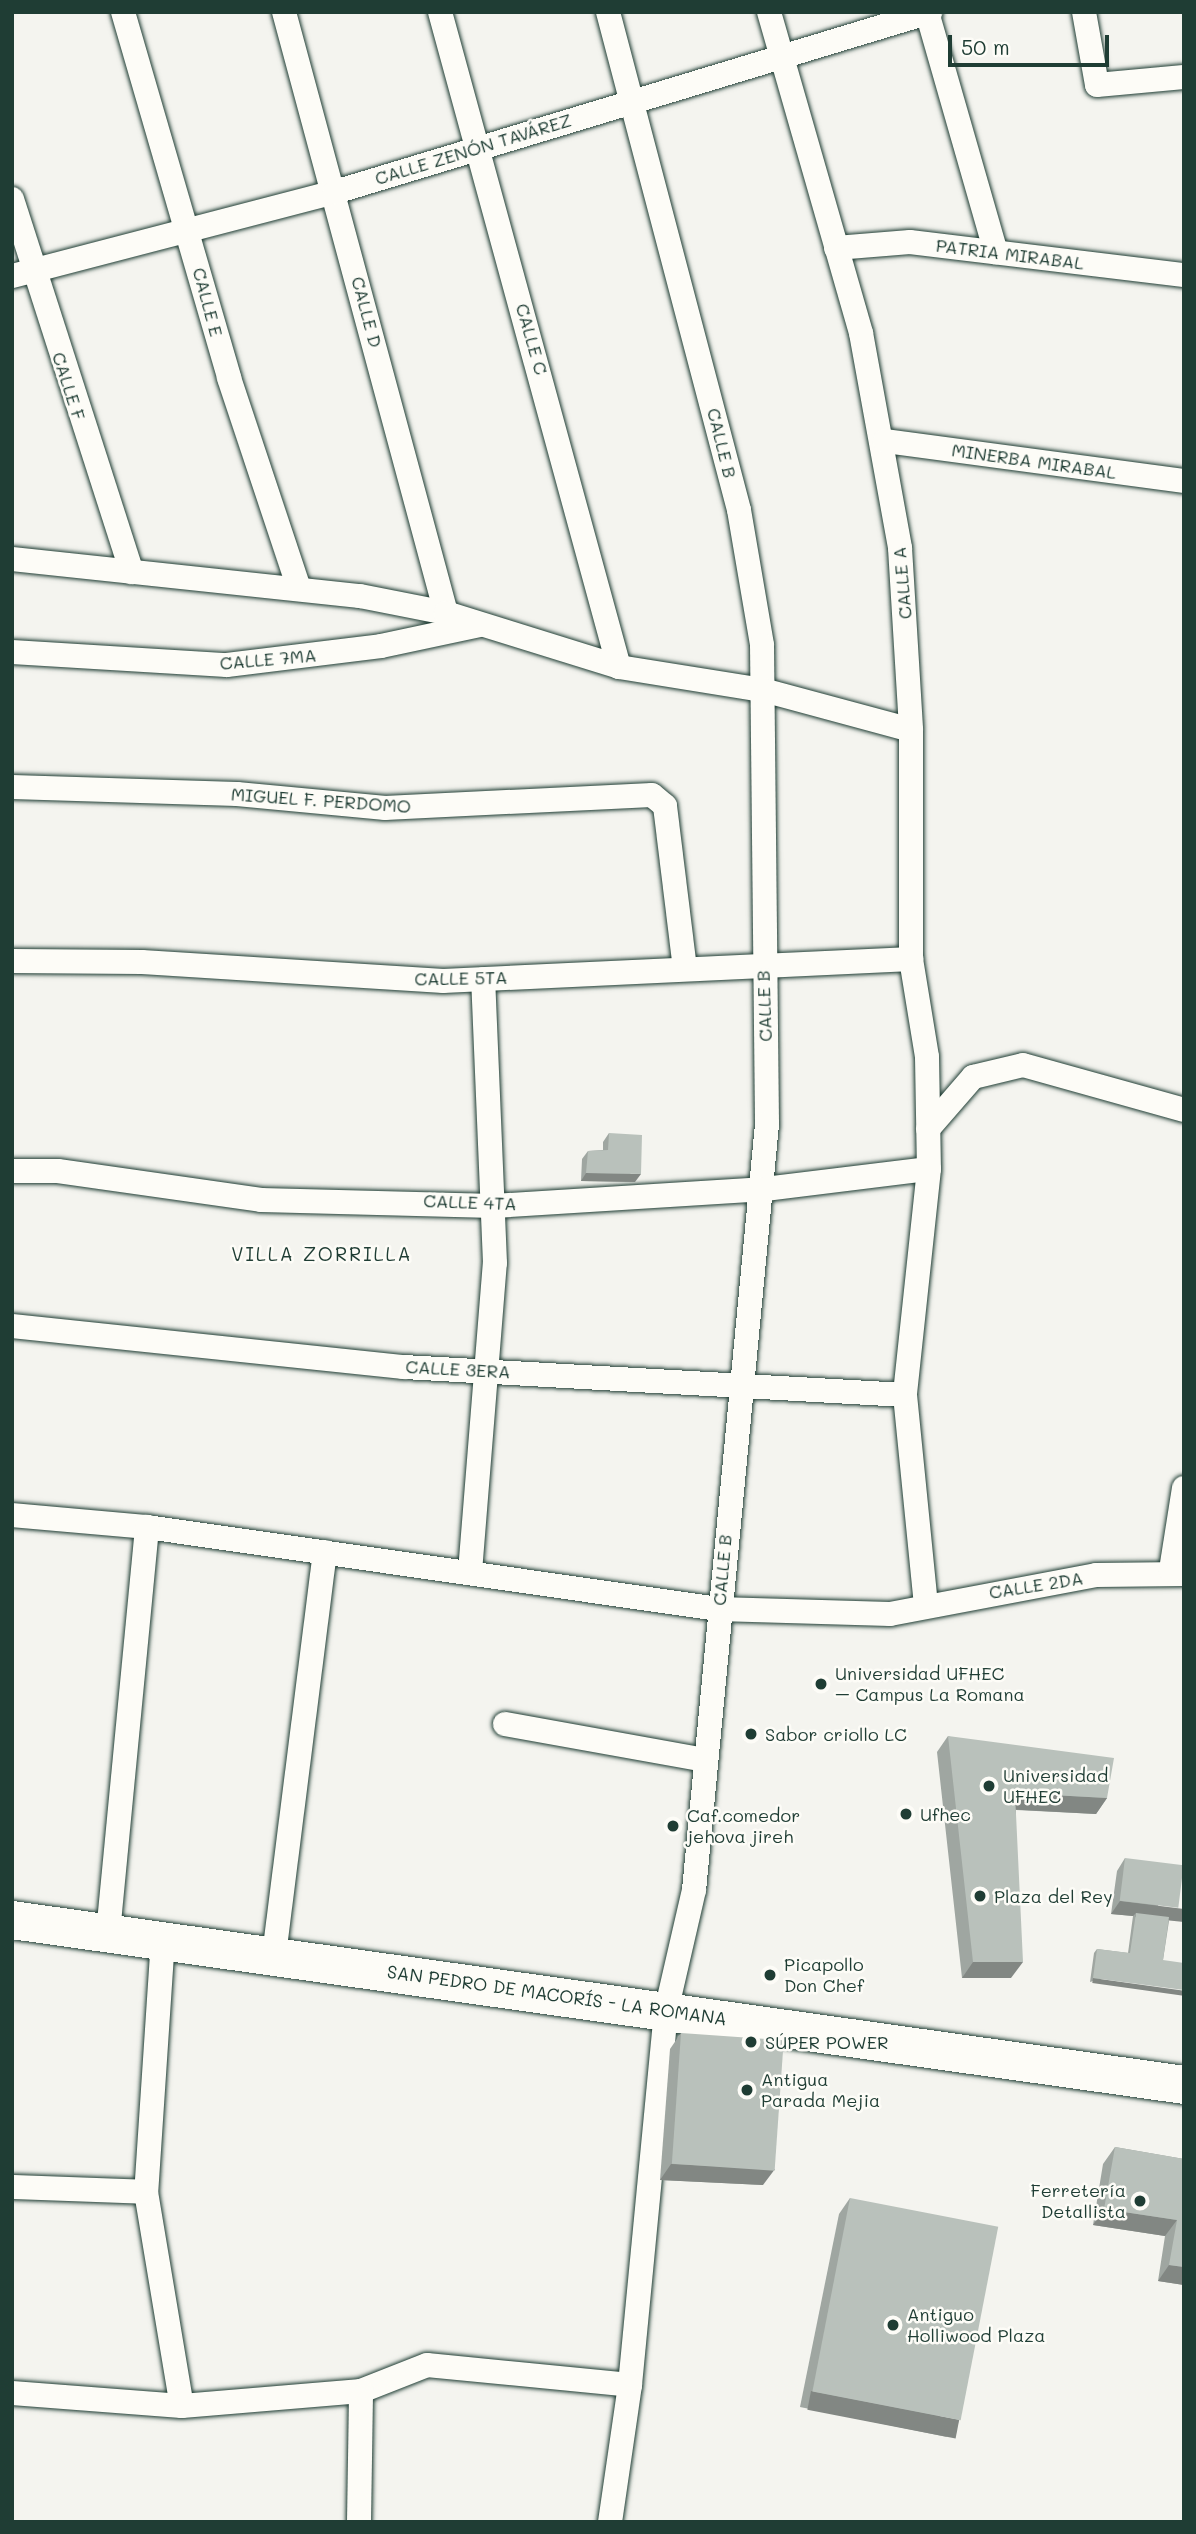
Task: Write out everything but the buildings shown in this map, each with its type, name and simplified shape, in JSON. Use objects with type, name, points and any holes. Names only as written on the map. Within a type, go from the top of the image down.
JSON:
[{"type":"main road","name":"SAN PEDRO DE MACORÍS - LA ROMANA","points":[[12,1920],[163,1939],[1184,2085]]},
{"type":"street","name":"CALLE E","points":[[123,12],[299,589]]},
{"type":"street","name":"CALLE D","points":[[284,12],[446,614]]},
{"type":"street","name":"CALLE C","points":[[440,12],[620,667]]},
{"type":"street","name":"CALLE B","points":[[608,12],[739,510],[763,690],[765,1189],[741,1384],[718,1609],[694,1890],[666,2011],[630,2385],[610,2522]]},
{"type":"street","name":"CALLE A","points":[[769,12],[836,248],[885,441],[900,548],[911,730],[911,959],[927,1057],[929,1169],[905,1395],[926,1605]]},
{"type":"street","name":"CALLE ZENÓN TAVÁREZ","points":[[22,274],[334,192],[780,54],[928,12]]},
{"type":"street","points":[[928,12],[996,251]]},
{"type":"street","points":[[1084,12],[1097,85],[1184,77]]},
{"type":"street","name":"CALLE F","points":[[12,199],[22,274],[132,572]]},
{"type":"street","name":"PATRIA MIRABAL","points":[[836,248],[878,241],[996,251],[1184,275]]},
{"type":"street","name":"MINERBA MIRABAL","points":[[885,441],[1184,481]]},
{"type":"street","points":[[12,559],[299,589],[446,614],[620,667],[763,690],[911,730]]},
{"type":"street","name":"CALLE 7MA","points":[[12,652],[226,665],[381,646],[480,625]]},
{"type":"street","name":"MIGUEL F. PERDOMO","points":[[12,787],[237,794],[385,808],[652,795],[665,806],[685,968]]},
{"type":"street","name":"CALLE 5TA","points":[[12,961],[483,979],[911,959]]},
{"type":"street","points":[[470,1572],[488,1371],[494,1206],[483,979]]},
{"type":"street","points":[[928,1129],[973,1077],[1023,1065],[1184,1110]]},
{"type":"street","name":"CALLE 4TA","points":[[12,1171],[58,1171],[261,1200],[494,1206],[765,1189],[929,1169]]},
{"type":"street","name":"CALLE 3ERA","points":[[12,1326],[488,1371],[905,1395]]},
{"type":"street","points":[[1177,1572],[1184,1488]]},
{"type":"street","name":"CALLE 2DA","points":[[12,1516],[147,1527],[718,1609],[890,1614],[926,1605],[1096,1575],[1177,1572]]},
{"type":"street","points":[[108,1933],[147,1527]]},
{"type":"street","points":[[274,1955],[326,1552]]},
{"type":"street","points":[[505,1724],[706,1760]]},
{"type":"street","points":[[163,1939],[146,2192],[182,2406]]},
{"type":"street","points":[[12,2187],[146,2192]]},
{"type":"street","points":[[12,2393],[182,2406],[361,2391],[427,2365],[630,2385]]},
{"type":"street","points":[[359,2522],[361,2391]]},
{"type":"place","name":"Universidad UFHEC – Campus La Romana","points":[[821,1684]]},
{"type":"place","name":"Sabor criollo LC","points":[[751,1734]]},
{"type":"place","name":"Universidad UFHEC","points":[[989,1786]]},
{"type":"place","name":"Ufhec","points":[[906,1814]]},
{"type":"place","name":"Caf.comedor jehova jireh","points":[[673,1826]]},
{"type":"place","name":"Plaza del Rey","points":[[980,1896]]},
{"type":"place","name":"Picapollo Don Chef","points":[[770,1975]]},
{"type":"place","name":"SÚPER POWER","points":[[751,2042]]},
{"type":"place","name":"Antigua Parada Mejia","points":[[747,2090]]},
{"type":"place","name":"Ferretería Detallista","points":[[1140,2201]]},
{"type":"place","name":"Antiguo Holliwood Plaza","points":[[893,2325]]},
{"type":"district","name":"VILLA ZORRILLA","points":[[322,1254]]}]
